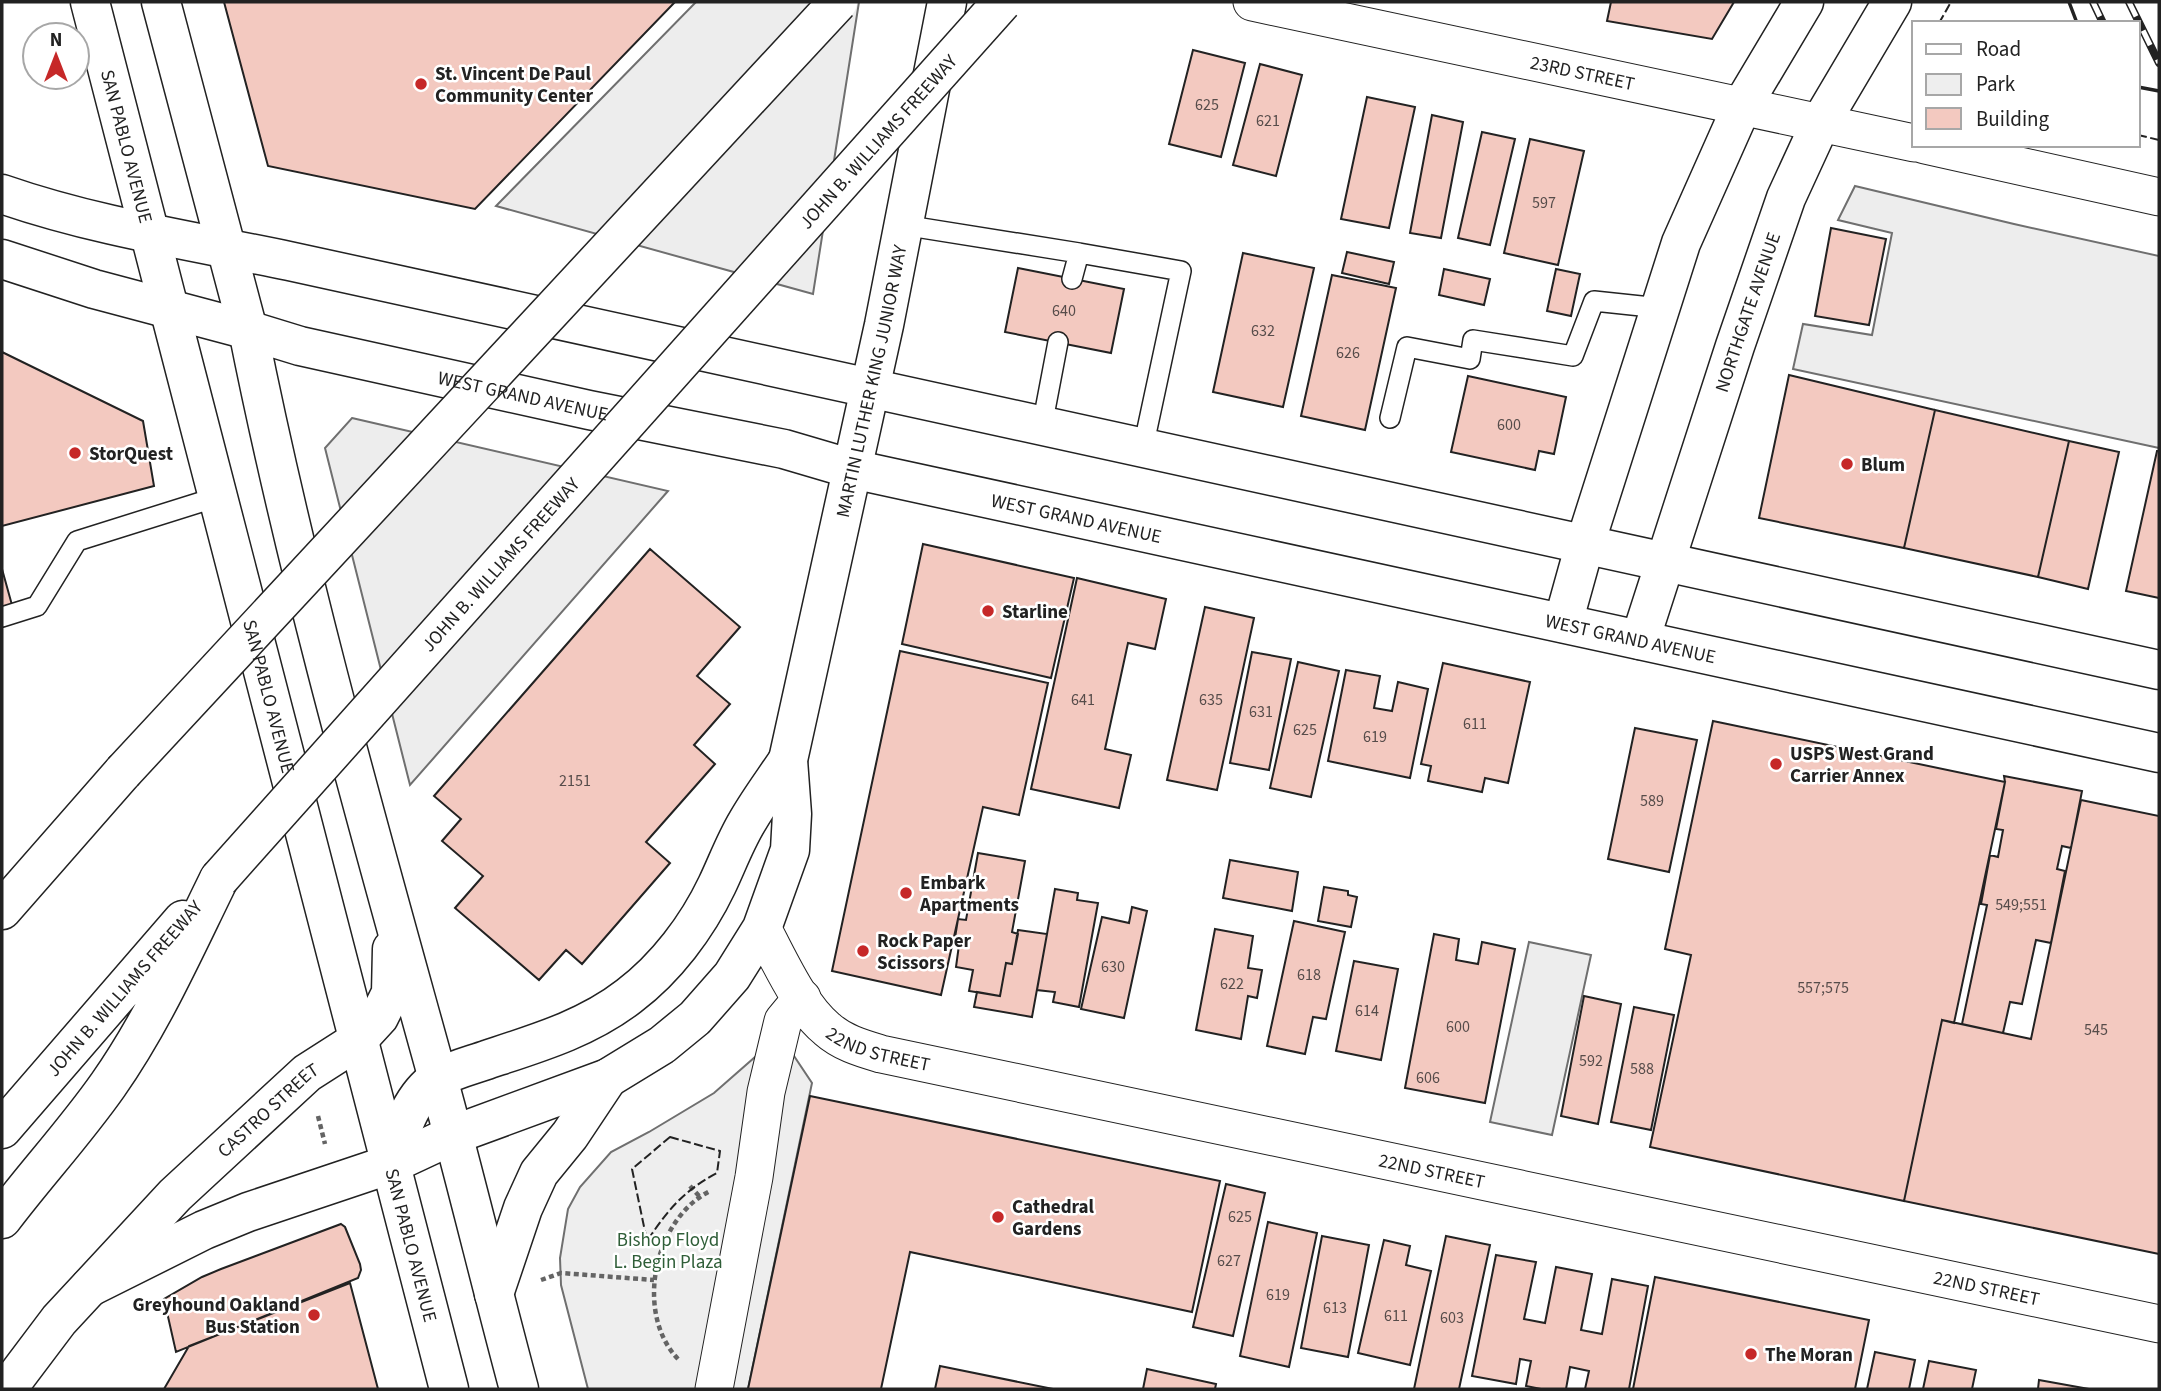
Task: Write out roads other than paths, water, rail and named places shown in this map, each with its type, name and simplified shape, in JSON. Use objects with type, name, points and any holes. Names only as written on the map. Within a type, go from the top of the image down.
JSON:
[{"type":"main road","name":"SAN PABLO AVENUE","points":[[90,2],[449,1389]]},
{"type":"main road","points":[[162,2],[247,330],[298,552],[519,1389]]},
{"type":"main road","points":[[2,910],[123,772],[838,2]]},
{"type":"main road","name":"MARTIN LUTHER KING JUNIOR WAY","points":[[762,928],[790,850],[792,814],[788,760],[870,388],[947,2]]},
{"type":"main road","name":"JOHN B. WILLIAMS FREEWAY","points":[[2,1129],[219,878],[1002,2]]},
{"type":"main road","points":[[1563,623],[1585,544],[1681,243],[1742,106],[1804,2]]},
{"type":"main road","name":"NORTHGATE AVENUE","points":[[1640,640],[1781,211],[1821,122],[1892,2]]},
{"type":"main road","points":[[2,194],[149,233],[226,247],[2159,670]]},
{"type":"main road","name":"WEST GRAND AVENUE","points":[[2,258],[94,289],[300,346],[589,410],[784,449],[852,469],[2159,753]]},
{"type":"main road","name":"MARTIN LUTHER KING JUNIOR WAY","points":[[438,1078],[564,1034],[619,1004],[656,973],[679,946],[716,888],[746,823],[788,760]]},
{"type":"main road","points":[[2,884],[42,864]]},
{"type":"main road","points":[[2,1219],[88,1113],[131,1050],[153,1012],[219,878]]},
{"type":"main road","name":"CASTRO STREET","points":[[7,1389],[59,1320],[151,1220],[208,1163],[307,1073],[357,1041],[379,1017],[391,993],[392,915]]},
{"type":"main road","name":"CASTRO STREET","points":[[90,1287],[204,1230],[247,1212],[391,1164],[453,1135],[608,1078],[662,1045],[695,1018],[732,976],[762,928]]},
{"type":"main road","points":[[391,1164],[398,1136],[408,1113],[438,1078]]},
{"type":"main road","points":[[494,1294],[523,1208],[539,1173],[570,1135],[608,1078]]},
{"type":"street","name":"23RD STREET","points":[[1252,2],[1912,143]]},
{"type":"street","points":[[1934,147],[2159,197]]},
{"type":"street","name":"22ND STREET","points":[[762,928],[802,998],[827,1029],[853,1046],[881,1054],[2159,1324]]},
{"type":"street","points":[[715,1385],[754,1177],[766,1092],[783,1021],[802,998]]},
{"type":"lane","points":[[903,225],[1181,271],[1143,448]]},
{"type":"lane","points":[[1072,279],[1079,253]]},
{"type":"lane","points":[[1390,418],[1406,347],[1470,359],[1474,340],[1573,356],[1594,301],[1660,308]]},
{"type":"lane","points":[[1042,426],[1058,342]]},
{"type":"lane","points":[[2,617],[37,606],[77,541],[217,497]]},
{"type":"railway","points":[[2093,2],[2102,21]]},
{"type":"railway","points":[[2129,2],[2138,21]]},
{"type":"railway","points":[[2140,24],[2159,63]]},
{"type":"place","name":"St. Vincent De Paul Community Center","points":[[421,84]]},
{"type":"place","name":"StorQuest","points":[[75,453]]},
{"type":"place","name":"Blum","points":[[1847,464]]},
{"type":"place","name":"Starline","points":[[988,611]]},
{"type":"place","name":"USPS West Grand Carrier Annex","points":[[1776,764]]},
{"type":"place","name":"Embark Apartments","points":[[906,893]]},
{"type":"place","name":"Rock Paper Scissors","points":[[863,951]]},
{"type":"place","name":"Cathedral Gardens","points":[[998,1217]]},
{"type":"place","name":"Greyhound Oakland Bus Station","points":[[314,1315]]},
{"type":"place","name":"The Moran","points":[[1751,1354]]},
{"type":"park label","name":"Bishop Floyd L. Begin Plaza","points":[[668,1250]]}]
